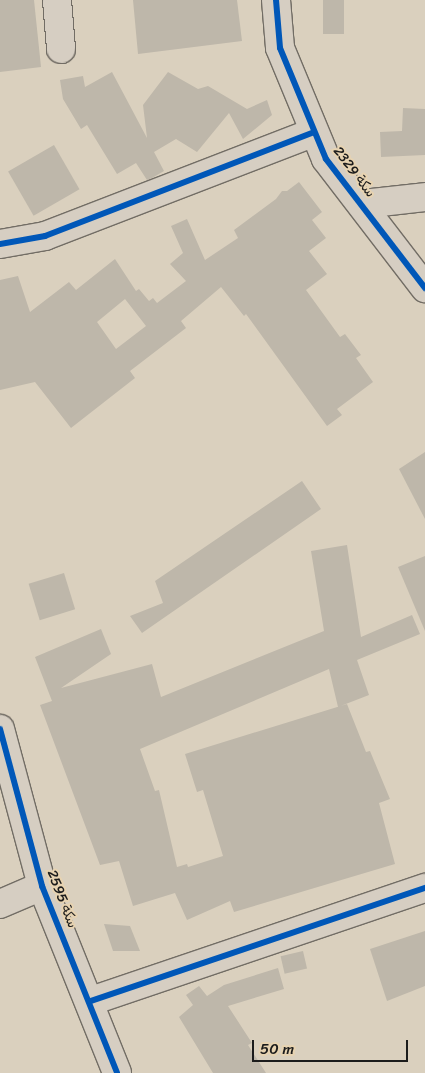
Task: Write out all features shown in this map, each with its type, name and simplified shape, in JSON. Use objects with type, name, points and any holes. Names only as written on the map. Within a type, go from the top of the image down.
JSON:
[{"type":"street","points":[[57,0],[61,49]]},
{"type":"street","name":"سكة 2329","points":[[276,0],[280,48],[326,159],[363,204],[425,288]]},
{"type":"street","points":[[0,244],[45,236],[314,132]]},
{"type":"street","points":[[363,204],[425,197]]},
{"type":"street","name":"سكة 2595","points":[[0,729],[42,886],[91,1001],[118,1073]]},
{"type":"street","points":[[0,904],[42,886]]},
{"type":"street","points":[[91,1001],[425,888]]},
{"type":"building","points":[[0,0],[34,0],[41,67],[0,72]]},
{"type":"building","points":[[133,0],[237,0],[242,41],[138,54]]},
{"type":"building","points":[[323,0],[344,0],[344,34],[323,34]]},
{"type":"building","points":[[112,72],[147,138],[143,105],[168,72],[198,89],[208,86],[247,109],[267,100],[272,115],[243,139],[229,113],[197,152],[176,139],[154,152],[164,171],[152,178],[147,180],[136,163],[117,174],[87,125],[81,129],[63,99],[60,80],[83,76],[85,87]]},
{"type":"building","points":[[403,108],[425,109],[425,155],[381,157],[380,132],[402,131]]},
{"type":"building","points":[[54,145],[80,189],[34,216],[8,172]]},
{"type":"building","points":[[299,182],[322,212],[312,220],[326,238],[309,251],[327,274],[306,290],[340,337],[345,334],[361,355],[356,358],[373,382],[337,409],[342,415],[327,426],[246,314],[244,316],[221,287],[181,321],[186,328],[130,371],[135,378],[71,428],[35,382],[0,390],[0,280],[18,276],[30,312],[69,282],[76,290],[115,259],[136,291],[139,289],[149,301],[153,298],[157,303],[186,281],[170,264],[183,253],[171,226],[187,219],[205,260],[238,238],[234,230],[276,199],[282,191],[287,191]],"holes":[[[125,299],[146,326],[116,349],[97,322]]]},
{"type":"building","points":[[425,452],[425,519],[399,469]]},
{"type":"building","points":[[302,481],[321,509],[142,633],[130,616],[163,603],[155,581]]},
{"type":"building","points":[[347,545],[361,637],[412,615],[420,634],[357,660],[369,695],[341,706],[347,704],[366,752],[370,751],[390,799],[379,803],[395,864],[234,912],[230,901],[187,920],[175,893],[133,906],[119,861],[100,865],[40,705],[52,701],[35,657],[101,629],[111,654],[61,688],[152,664],[161,697],[324,631],[311,551]],"holes":[[[329,669],[338,707],[185,754],[197,792],[203,790],[223,856],[188,867],[187,864],[177,867],[159,790],[155,791],[140,749]]]},
{"type":"building","points":[[425,556],[425,631],[398,567]]},
{"type":"building","points":[[64,573],[75,609],[40,620],[29,584]]},
{"type":"building","points":[[104,924],[130,926],[140,951],[113,951]]},
{"type":"building","points":[[425,931],[425,986],[387,1001],[370,949]]},
{"type":"building","points":[[303,951],[307,969],[285,974],[281,956]]},
{"type":"building","points":[[278,968],[284,989],[228,1006],[252,1043],[248,1045],[266,1073],[213,1073],[179,1017],[193,1005],[186,995],[199,986],[207,996],[224,985]]},
{"type":"cycle path","points":[[276,0],[280,48],[326,159],[425,288]]},
{"type":"cycle path","points":[[0,244],[45,236],[314,132]]},
{"type":"cycle path","points":[[0,729],[42,886],[117,1073]]},
{"type":"cycle path","points":[[91,1001],[425,888]]}]
